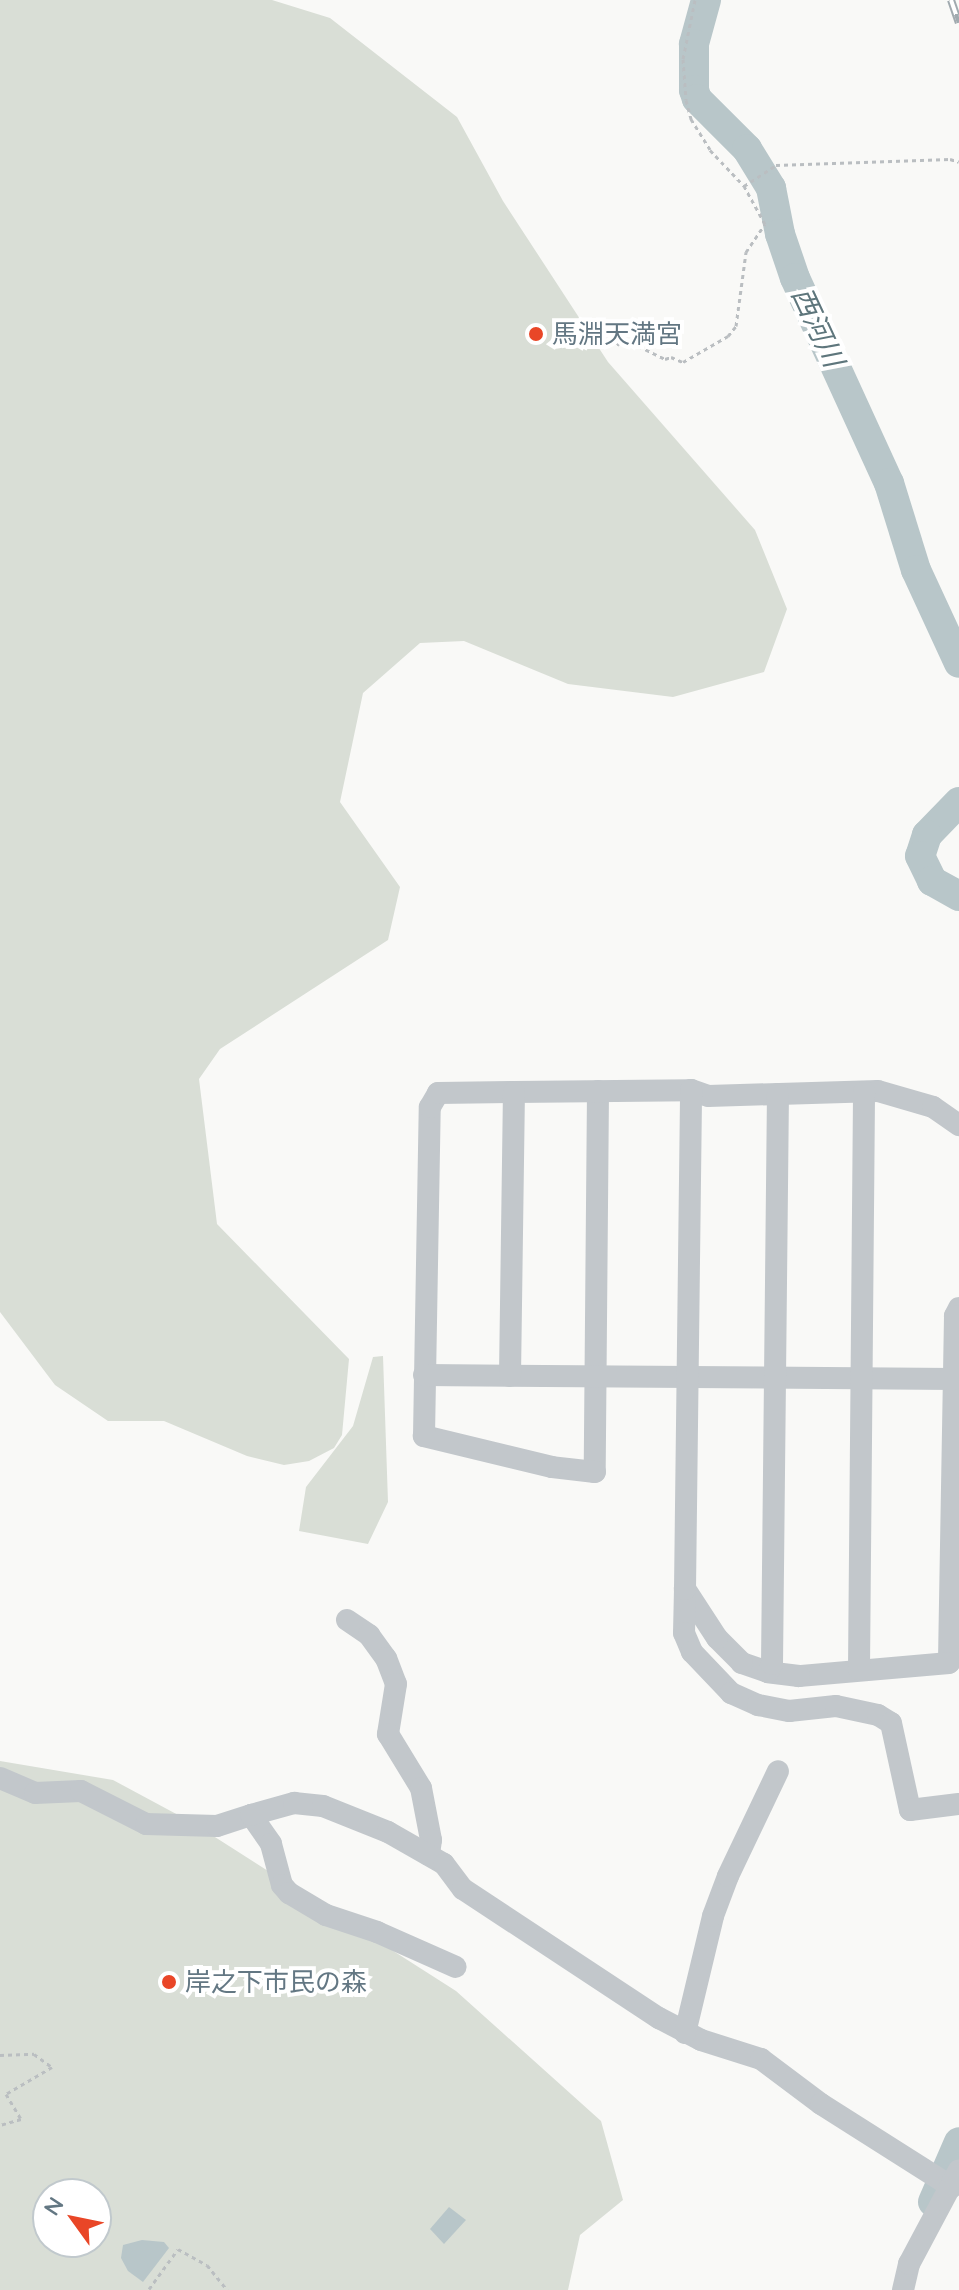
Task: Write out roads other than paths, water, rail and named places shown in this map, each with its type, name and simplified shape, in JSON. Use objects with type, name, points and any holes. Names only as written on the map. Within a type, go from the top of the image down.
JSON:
[{"type":"street","points":[[598,1091],[595,1472],[581,1473],[424,1436],[430,1107],[438,1093],[598,1091],[691,1090],[708,1096],[878,1091],[933,1107],[959,1125]]},
{"type":"street","points":[[691,1090],[684,1633],[692,1652],[731,1693],[758,1705],[789,1711],[836,1706],[878,1715],[891,1723],[910,1810],[959,1804]]},
{"type":"street","points":[[510,1376],[514,1092]]},
{"type":"street","points":[[859,1669],[864,1380],[864,1092]]},
{"type":"street","points":[[768,1672],[772,1664],[778,1094]]},
{"type":"street","points":[[685,1589],[717,1638],[742,1663],[768,1672],[799,1676],[949,1663],[955,1316],[959,1308]]},
{"type":"street","points":[[424,1375],[954,1379]]},
{"type":"street","points":[[347,1620],[369,1635],[378,1646],[396,1684],[388,1734],[421,1788],[431,1840],[429,1855]]},
{"type":"street","points":[[685,2033],[713,1916],[728,1876],[778,1771]]},
{"type":"street","points":[[0,1778],[35,1793],[81,1791],[146,1824],[217,1826],[294,1803],[323,1806],[388,1832],[429,1855],[444,1864],[463,1889],[685,2033],[761,2059],[821,2104],[948,2179],[909,2264],[903,2290]]},
{"type":"street","points":[[251,1815],[271,1844],[282,1885],[289,1893],[326,1915],[377,1932],[456,1967]]},
{"type":"waterway","name":"西河川","points":[[706,0],[694,44],[694,90],[697,99],[747,149],[771,188],[780,234],[795,278],[889,483],[916,570],[959,663]]},
{"type":"waterway","name":"西河川","points":[[959,802],[927,835],[920,856],[932,881],[959,896]]},
{"type":"waterway","points":[[933,2202],[959,2142]]},
{"type":"railway","points":[[951,0],[959,23]]},
{"type":"place","name":"馬淵天満宮","points":[[536,334]]},
{"type":"place","name":"岸之下市民の森","points":[[169,1982]]}]
